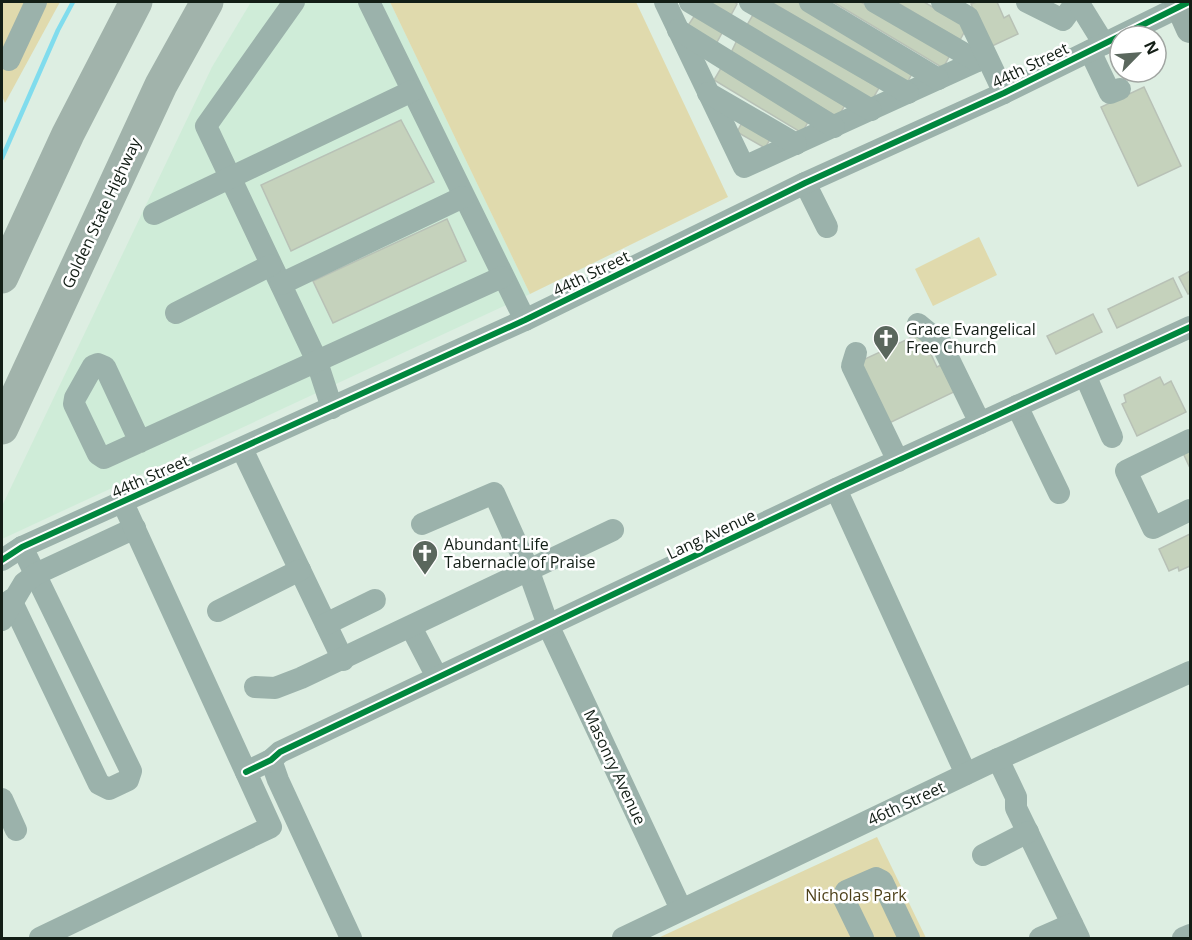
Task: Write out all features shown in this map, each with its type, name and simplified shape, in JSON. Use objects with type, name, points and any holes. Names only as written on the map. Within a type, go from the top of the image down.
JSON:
[{"type":"highway","points":[[2,277],[68,134],[136,2]]},
{"type":"highway","name":"Golden State Highway","points":[[2,428],[161,85],[207,2]]},
{"type":"highway","points":[[161,85],[219,2]]},
{"type":"street","points":[[9,60],[36,2]]},
{"type":"street","points":[[294,2],[206,126],[316,359],[332,408]]},
{"type":"street","points":[[369,2],[525,320]]},
{"type":"street","points":[[664,2],[744,167],[981,59]]},
{"type":"street","points":[[690,2],[871,110]]},
{"type":"street","points":[[750,2],[908,93]]},
{"type":"street","points":[[810,2],[938,79]]},
{"type":"street","points":[[875,2],[981,59]]},
{"type":"street","points":[[942,2],[968,17],[981,59],[1004,93]]},
{"type":"street","points":[[1027,2],[1063,20],[1077,2],[1097,47],[1110,93],[1120,89]]},
{"type":"street","name":"44th Street","points":[[2,560],[22,547],[525,320],[805,183],[1004,93],[1097,47],[1184,10]]},
{"type":"street","points":[[678,30],[834,127]]},
{"type":"street","points":[[154,214],[412,91]]},
{"type":"street","points":[[708,93],[796,144]]},
{"type":"street","points":[[805,183],[827,226]]},
{"type":"street","points":[[176,313],[464,197]]},
{"type":"street","points":[[140,442],[316,359],[502,277]]},
{"type":"street","points":[[918,324],[941,343],[980,423]]},
{"type":"street","name":"Lang Avenue","points":[[246,772],[271,760],[280,752],[836,489],[1191,327]]},
{"type":"street","points":[[856,353],[852,366],[898,461]]},
{"type":"street","points":[[1085,375],[1112,437]]},
{"type":"street","points":[[1017,406],[1059,493]]},
{"type":"street","points":[[1191,440],[1126,471],[1153,528],[1191,510]]},
{"type":"street","points":[[242,448],[343,660]]},
{"type":"street","points":[[836,489],[983,766],[1016,797],[1016,808],[1075,931],[1041,939]]},
{"type":"street","name":"Masonry Avenue","points":[[422,524],[494,493],[528,569],[548,625],[681,909]]},
{"type":"street","points":[[40,939],[271,827],[123,503]]},
{"type":"street","points":[[22,547],[36,574],[131,771],[128,780],[109,789],[99,784],[6,610],[24,583],[36,574],[135,528]]},
{"type":"street","points":[[255,687],[275,688],[343,660],[613,530]]},
{"type":"street","points":[[218,611],[300,570]]},
{"type":"street","points":[[326,624],[375,600]]},
{"type":"street","points":[[411,627],[437,677]]},
{"type":"street","name":"46th Street","points":[[623,939],[681,909],[983,766],[1191,672]]},
{"type":"street","points":[[271,760],[351,939]]},
{"type":"street","points":[[2,799],[16,830]]},
{"type":"street","points":[[983,855],[1028,832]]},
{"type":"street","points":[[863,939],[843,897],[846,891],[876,878],[882,880],[909,939]]},
{"type":"street","points":[[1183,939],[1191,935]]},
{"type":"shaded area","points":[[251,2],[390,2],[530,294],[2,539],[2,506],[212,67]]},
{"type":"green space","points":[[2,2],[60,2],[5,103],[2,96]]},
{"type":"green space","points":[[390,2],[636,2],[728,197],[530,294]]},
{"type":"green space","points":[[979,237],[997,275],[933,306],[915,269]]},
{"type":"green space","name":"Nicholas Park","points":[[877,837],[926,938],[658,938]]},
{"type":"building","points":[[708,2],[734,2],[737,4],[731,15]]},
{"type":"building","points":[[771,2],[798,2],[914,70],[907,83]]},
{"type":"building","points":[[833,2],[861,2],[950,55],[943,68]]},
{"type":"building","points":[[896,2],[924,2],[967,27],[960,40]]},
{"type":"building","points":[[997,2],[1004,18],[1009,15],[1018,34],[990,47],[971,4]]},
{"type":"building","points":[[754,13],[879,88],[872,100],[747,25]]},
{"type":"building","points":[[695,15],[723,31],[716,44],[687,27]]},
{"type":"building","points":[[737,40],[845,105],[838,117],[730,55]]},
{"type":"building","points":[[721,68],[809,120],[802,133],[714,80]]},
{"type":"building","points":[[1144,87],[1181,166],[1138,186],[1101,107]]},
{"type":"building","points":[[744,119],[772,136],[765,148],[737,132]]},
{"type":"building","points":[[401,120],[434,182],[291,251],[261,185]]},
{"type":"building","points":[[447,219],[466,261],[333,323],[313,281]]},
{"type":"building","points":[[1190,271],[1190,293],[1188,294],[1179,277]]},
{"type":"building","points":[[1173,278],[1182,297],[1117,328],[1108,309]]},
{"type":"building","points":[[1093,314],[1102,332],[1056,354],[1047,336]]},
{"type":"building","points":[[921,333],[937,367],[945,363],[958,390],[883,426],[854,364]]},
{"type":"building","points":[[1160,377],[1164,385],[1171,381],[1186,412],[1137,436],[1122,404],[1126,402],[1124,395]]},
{"type":"building","points":[[1190,446],[1190,465],[1189,466],[1183,453]]},
{"type":"building","points":[[1190,534],[1190,566],[1179,571],[1178,567],[1169,571],[1159,549]]},
{"type":"waterway","points":[[2,158],[58,30],[73,2]]},
{"type":"cycle path","points":[[2,560],[22,547],[525,320],[805,183],[1004,93],[1189,2]]},
{"type":"cycle path","points":[[246,772],[271,760],[280,752],[836,489],[1190,327]]},
{"type":"place","name":"Grace Evangelical Free Church","points":[[886,361]]},
{"type":"place","name":"Abundant Life Tabernacle of Praise","points":[[425,576]]}]
